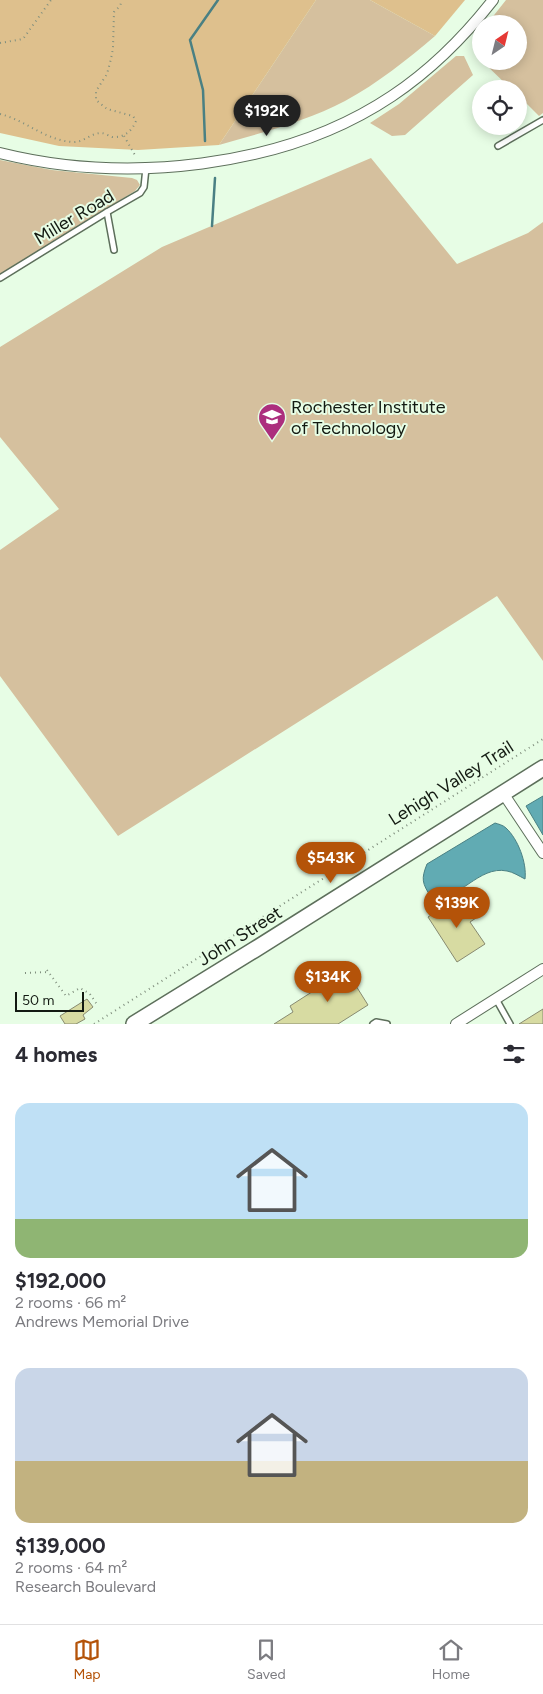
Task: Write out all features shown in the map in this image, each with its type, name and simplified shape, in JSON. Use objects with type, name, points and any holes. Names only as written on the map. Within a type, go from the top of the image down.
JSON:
[{"type":"street","points":[[0,153],[89,167],[146,168],[184,165],[276,148],[315,135],[352,119],[392,96],[430,68],[458,41],[494,0]]},
{"type":"street","name":"John Street","points":[[134,1024],[543,768]]},
{"type":"street","points":[[503,793],[543,853]]},
{"type":"street","points":[[456,1024],[543,969]]},
{"type":"lane","points":[[498,146],[543,120]]},
{"type":"lane","name":"Miller Road","points":[[0,278],[140,193],[146,180],[146,168]]},
{"type":"lane","points":[[107,212],[114,250]]},
{"type":"lane","points":[[495,999],[510,1024]]},
{"type":"lane","points":[[373,1024],[376,1022],[387,1024]]},
{"type":"path","points":[[0,43],[23,39],[51,0]]},
{"type":"path","points":[[0,114],[12,117],[26,126],[58,140],[75,142],[86,139],[93,134],[103,133],[112,137],[124,136],[134,127],[136,121],[133,116],[106,109],[96,100],[96,91],[106,74],[114,48],[114,12],[120,6],[122,0]]},
{"type":"path","points":[[124,136],[136,157]]},
{"type":"path","name":"Lehigh Valley Trail","points":[[94,1024],[543,739]]},
{"type":"path","points":[[24,973],[48,971],[66,996],[80,988],[90,994],[98,1006]]},
{"type":"shaded area","points":[[0,0],[316,0],[219,145],[138,150],[59,146],[0,133]]},
{"type":"shaded area","points":[[316,0],[370,0],[435,36],[392,71],[345,101],[300,121],[219,145]]},
{"type":"shaded area","points":[[370,0],[465,0],[435,36]]},
{"type":"shaded area","points":[[506,0],[543,0],[543,113],[539,116],[527,104],[527,80],[502,80],[491,70],[528,70],[528,15],[494,15]]},
{"type":"shaded area","points":[[456,56],[464,56],[473,75],[405,135],[392,136],[370,123],[399,104]]},
{"type":"shaded area","points":[[371,158],[457,264],[528,233],[543,222],[543,661],[497,596],[118,836],[0,676],[0,550],[59,509],[0,437],[0,347],[162,247]]},
{"type":"shaded area","points":[[0,160],[52,170],[132,178],[137,180],[140,185],[135,191],[0,274]]},
{"type":"water","points":[[543,796],[543,835],[526,806]]},
{"type":"water","points":[[495,823],[506,828],[518,845],[525,866],[525,879],[509,872],[497,871],[487,873],[451,894],[431,897],[423,881],[427,864]]},
{"type":"building","points":[[455,899],[461,908],[467,904],[476,918],[470,922],[485,944],[457,962],[428,917]]},
{"type":"building","points":[[346,970],[368,1005],[338,1024],[274,1024],[293,1012],[290,1006]]},
{"type":"building","points":[[87,999],[93,1007],[83,1015],[85,1019],[76,1024],[65,1024],[60,1016]]},
{"type":"building","points":[[543,1009],[543,1024],[519,1024]]},
{"type":"waterway","points":[[205,141],[203,90],[190,40],[218,0]]},
{"type":"waterway","points":[[212,226],[215,178]]},
{"type":"place","name":"Rochester Institute of Technology","points":[[272,441]]}]
